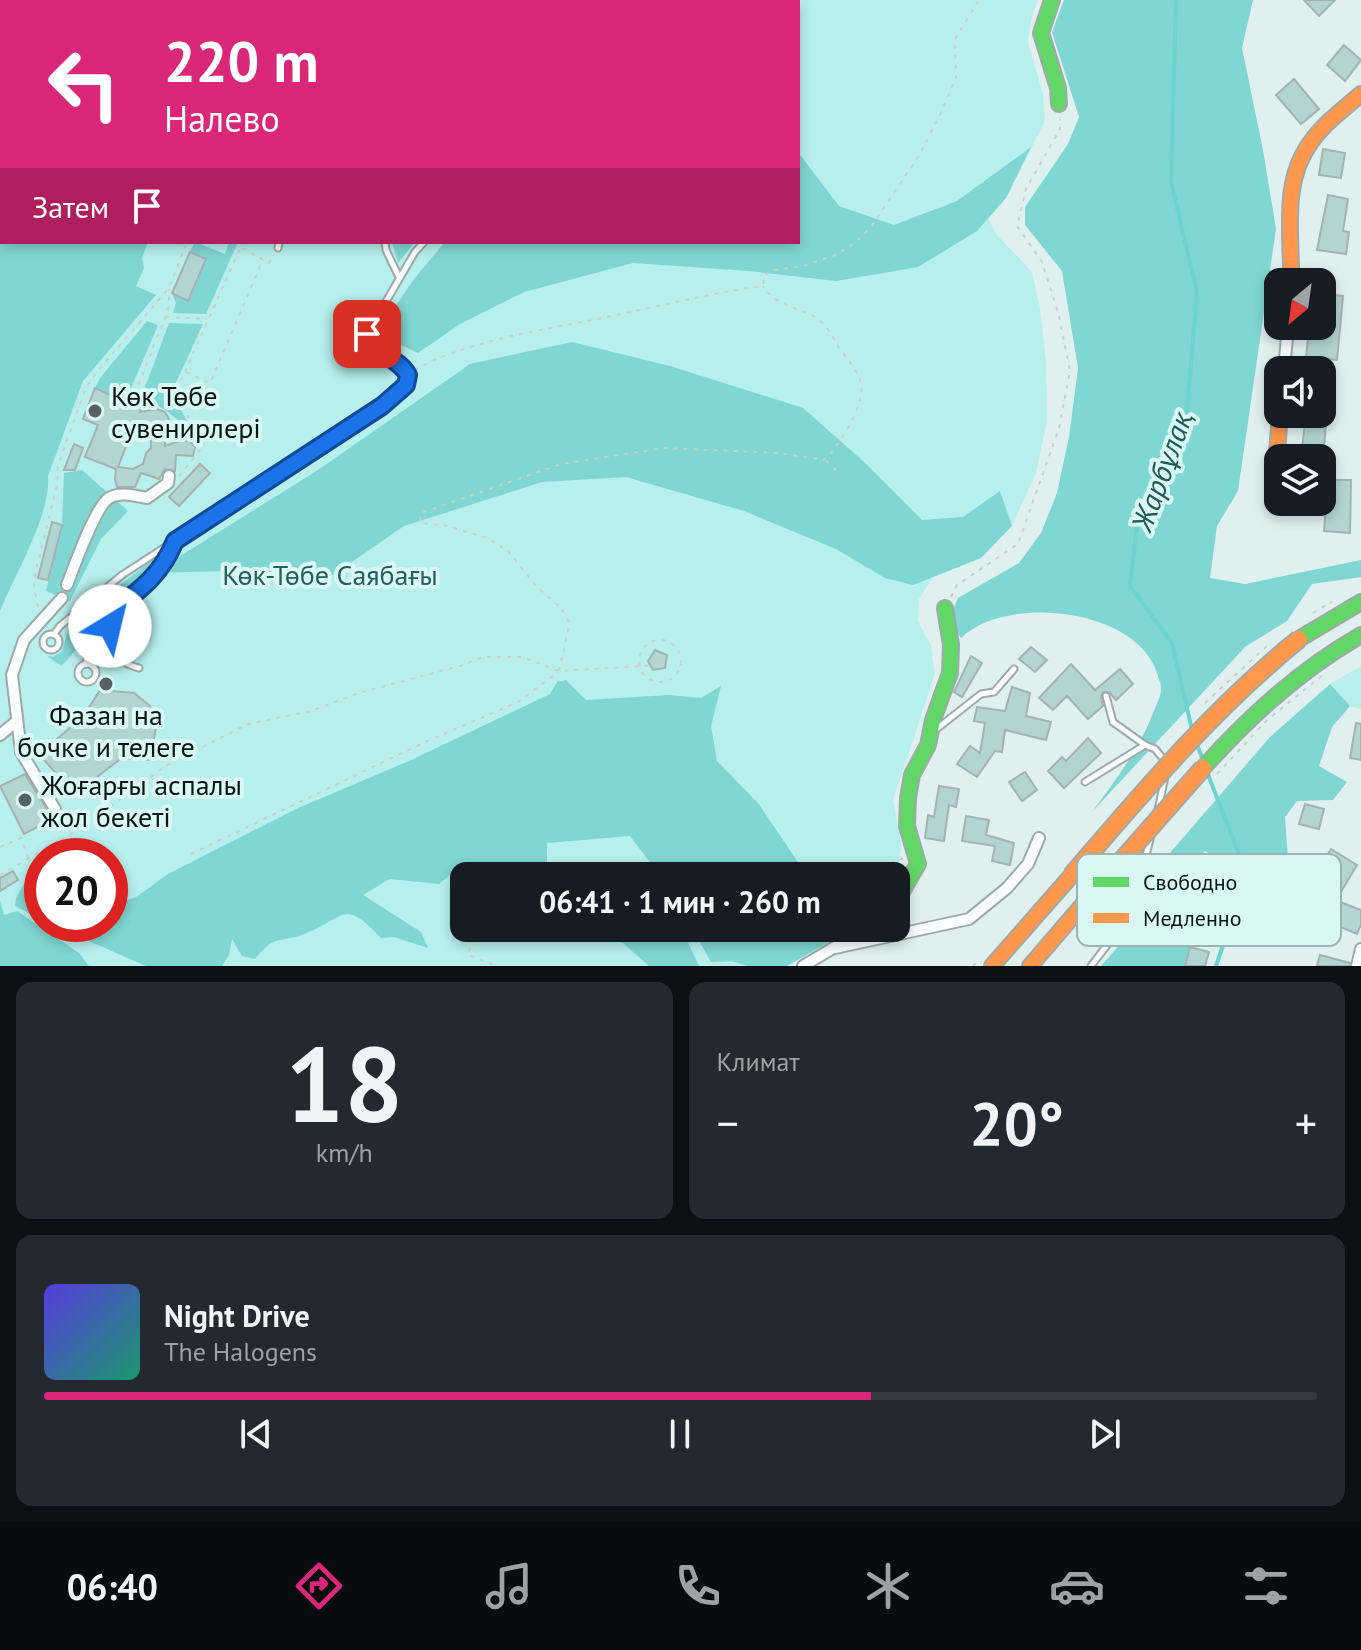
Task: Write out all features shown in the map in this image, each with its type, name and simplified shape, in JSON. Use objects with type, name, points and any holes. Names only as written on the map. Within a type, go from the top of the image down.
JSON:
[{"type":"main road","points":[[1052,0],[1041,33],[1058,88],[1059,104]]},
{"type":"main road","points":[[1291,268],[1290,199],[1301,158],[1310,142],[1361,94]]},
{"type":"main road","points":[[1091,854],[1237,689],[1299,639],[1361,602]]},
{"type":"main road","points":[[910,878],[918,864],[907,826],[912,775],[928,745],[952,661],[945,608]]},
{"type":"main road","points":[[1128,854],[1247,720],[1361,635]]},
{"type":"main road","points":[[992,966],[1077,869]]},
{"type":"main road","points":[[1030,966],[1077,911]]},
{"type":"street","points":[[67,585],[95,518],[107,499],[119,494],[147,498],[168,479]]},
{"type":"street","points":[[55,809],[21,752],[12,675],[24,640],[62,598]]},
{"type":"street","points":[[0,735],[17,721]]},
{"type":"street","points":[[835,948],[969,919],[1007,888],[1028,864],[1039,838]]},
{"type":"street","points":[[803,966],[845,942]]},
{"type":"street","points":[[1357,966],[1361,949]]},
{"type":"lane","points":[[385,244],[399,278]]},
{"type":"lane","points":[[54,634],[122,575],[396,397],[406,385],[408,375],[403,365],[369,342],[367,334],[423,244]]},
{"type":"lane","points":[[86,664],[87,646],[92,635],[113,611],[154,577],[175,541]]},
{"type":"lane","points":[[113,611],[110,626],[112,645],[125,665],[139,668]]},
{"type":"lane","points":[[930,734],[981,694],[994,692],[1014,669]]},
{"type":"lane","points":[[1106,696],[1113,722],[1155,749],[1166,761],[1165,781],[1147,854]]},
{"type":"lane","points":[[1085,782],[1145,745]]},
{"type":"lane","points":[[1091,966],[1106,946]]},
{"type":"path","points":[[824,460],[836,448],[858,404],[861,386],[858,375],[822,323],[769,295],[763,286],[765,275],[770,271],[807,265],[835,255],[855,243],[870,228],[920,154],[937,121],[956,78],[955,39],[979,0]]},
{"type":"path","points":[[945,608],[957,585],[1018,544],[1059,428],[1070,371],[1058,312],[1042,262],[1017,226],[1026,189],[1060,129],[1059,104]]},
{"type":"path","points":[[41,620],[34,587],[36,570],[54,502],[58,465],[85,390],[169,288],[186,244]]},
{"type":"path","points":[[168,479],[183,474],[204,445],[185,410],[178,387],[242,244]]},
{"type":"path","points":[[240,248],[269,263],[278,245]]},
{"type":"path","points":[[185,372],[210,383],[263,260]]},
{"type":"path","points":[[408,375],[441,356],[559,326],[709,293],[763,286]]},
{"type":"path","points":[[135,394],[166,317],[169,288]]},
{"type":"path","points":[[166,317],[208,319]]},
{"type":"path","points":[[191,854],[425,742],[518,702],[559,671],[569,627],[562,609],[537,587],[498,543],[444,525],[420,523],[421,513],[561,464],[664,448],[778,453],[824,460],[837,471]]},
{"type":"path","points":[[664,641],[680,655],[675,676],[662,682],[648,678],[640,666],[641,653],[651,643],[664,641]]},
{"type":"path","points":[[66,838],[167,765],[248,724],[311,711],[359,693],[483,657],[522,657],[559,671],[658,665]]},
{"type":"path","points":[[1217,774],[1320,668]]},
{"type":"path","points":[[54,715],[82,709]]},
{"type":"path","points":[[55,809],[69,836]]},
{"type":"path","points":[[0,847],[21,838],[24,846]]},
{"type":"path","points":[[895,862],[915,853]]},
{"type":"path","points":[[0,875],[24,863]]},
{"type":"path","points":[[474,942],[468,955],[498,966]]},
{"type":"green space","name":"Көк-Төбе Саябағы","points":[[800,0],[1038,0],[1028,43],[1043,94],[1045,121],[1006,198],[988,218],[996,234],[1032,272],[1046,362],[1047,421],[1036,473],[1012,526],[981,558],[933,577],[919,599],[918,621],[931,646],[935,674],[893,800],[901,844],[899,862],[450,862],[450,942],[829,942],[787,966],[0,966],[0,244],[800,244]]},
{"type":"green space","points":[[1064,0],[1253,0],[1242,48],[1276,229],[1270,268],[1264,268],[1264,312],[1238,491],[1217,526],[1210,578],[1245,584],[1361,560],[1361,577],[1312,584],[1287,621],[1245,647],[1092,812],[1136,749],[1160,697],[1157,673],[1144,651],[1124,634],[1098,622],[1068,615],[1037,613],[1008,616],[981,624],[961,638],[952,626],[951,614],[958,598],[1019,563],[1041,533],[1057,493],[1069,437],[1078,368],[1062,271],[1025,225],[1025,207],[1068,144],[1079,117],[1052,32]]},
{"type":"green space","points":[[1031,147],[1006,198],[977,231],[918,267],[836,281],[633,263],[524,292],[460,324],[418,353],[377,334],[414,279],[443,244],[800,244],[800,155],[839,206],[894,225],[957,201]]},
{"type":"green space","points":[[0,244],[147,244],[142,258],[144,268],[136,286],[156,295],[83,381],[48,476],[38,526],[0,611]]},
{"type":"green space","points":[[194,244],[200,244],[225,254],[228,244],[237,244],[206,314],[173,313],[176,303],[172,293],[188,300],[205,260],[190,252]]},
{"type":"green space","points":[[393,244],[413,244],[398,263]]},
{"type":"green space","points":[[147,321],[158,325],[129,393],[114,387],[110,395],[95,388],[100,378]]},
{"type":"green space","points":[[169,323],[203,324],[173,389],[197,439],[165,410],[141,398]]},
{"type":"green space","points":[[572,342],[670,366],[803,408],[863,461],[922,520],[963,517],[1000,491],[1012,526],[981,558],[913,585],[885,578],[836,549],[744,511],[626,477],[542,482],[404,526],[333,575],[274,581],[225,571],[153,573],[318,470],[470,364]]},
{"type":"green space","points":[[82,470],[128,511],[101,539],[70,601],[46,591],[62,525],[64,473]]},
{"type":"green space","points":[[154,559],[142,579],[94,625],[61,666],[47,656],[53,657],[62,651],[70,623]]},
{"type":"green space","points":[[1361,666],[1361,709],[1350,706],[1330,684]]},
{"type":"green space","points":[[566,680],[586,700],[669,695],[701,698],[721,686],[711,726],[717,761],[758,803],[798,862],[650,862],[630,836],[547,843],[547,862],[450,862],[450,875],[439,884],[390,879],[363,895],[421,932],[428,948],[394,937],[381,938],[351,914],[336,917],[304,934],[273,942],[255,959],[242,956],[232,939],[229,955],[222,966],[146,966],[91,942],[128,942],[128,900],[168,874],[296,809],[409,761],[550,694],[557,682]]},
{"type":"green space","points":[[1330,684],[1350,706],[1332,727],[1319,766],[1347,782],[1333,800],[1297,801],[1285,817],[1288,854],[1210,854],[1205,851],[1202,854],[1169,854],[1270,737]]},
{"type":"green space","points":[[24,884],[24,911],[15,906]]},
{"type":"green space","points":[[0,901],[4,915],[17,911],[24,916],[24,942],[63,942],[79,953],[89,966],[0,966]]},
{"type":"green space","points":[[620,942],[688,942],[699,966],[649,966]]},
{"type":"green space","points":[[700,942],[829,942],[787,966],[711,962]]},
{"type":"green space","points":[[1118,946],[1195,946],[1186,966],[1101,966]]},
{"type":"building","points":[[1304,0],[1335,0],[1319,16]]},
{"type":"building","points":[[1344,45],[1361,60],[1345,81],[1327,65]]},
{"type":"building","points":[[1294,79],[1319,109],[1301,124],[1276,95]]},
{"type":"building","points":[[1323,149],[1345,153],[1341,178],[1319,175]]},
{"type":"building","points":[[1328,195],[1348,199],[1343,231],[1349,232],[1346,254],[1317,250]]},
{"type":"building","points":[[190,252],[206,259],[188,301],[172,293]]},
{"type":"building","points":[[1336,295],[1343,296],[1337,360],[1336,356],[1306,356],[1308,340],[1336,340]]},
{"type":"building","points":[[114,387],[145,400],[140,412],[157,409],[165,412],[169,419],[165,446],[190,441],[195,447],[193,456],[176,455],[175,471],[165,469],[159,479],[141,473],[135,487],[117,487],[116,469],[85,457],[98,425],[83,419],[95,388],[110,395]],"holes":[[[151,427],[151,448],[143,464],[133,469],[118,467],[133,429]]]},
{"type":"building","points":[[1304,428],[1326,428],[1324,444],[1303,444]]},
{"type":"building","points":[[74,444],[83,448],[75,470],[64,470]]},
{"type":"building","points":[[200,464],[210,473],[179,506],[169,497]]},
{"type":"building","points":[[1336,480],[1351,480],[1350,533],[1324,531],[1325,516],[1336,516]]},
{"type":"building","points":[[52,522],[62,525],[48,580],[38,578]]},
{"type":"building","points":[[1031,647],[1047,660],[1035,672],[1019,659]]},
{"type":"building","points":[[655,650],[667,655],[665,668],[653,670],[648,661]]},
{"type":"building","points":[[971,656],[982,663],[962,697],[954,692]]},
{"type":"building","points":[[1071,664],[1095,690],[1120,669],[1133,684],[1116,700],[1109,692],[1103,692],[1103,706],[1088,719],[1067,696],[1053,710],[1039,698]]},
{"type":"building","points":[[1012,687],[1030,693],[1026,716],[1051,722],[1046,740],[1005,730],[1002,752],[995,751],[977,777],[957,764],[970,746],[980,753],[985,723],[974,721],[977,707],[1005,711]]},
{"type":"building","points":[[100,690],[134,693],[150,706],[156,728],[150,760],[122,758],[74,794],[39,754],[83,717]]},
{"type":"building","points":[[1356,723],[1361,724],[1361,760],[1350,758]]},
{"type":"building","points":[[1088,738],[1101,753],[1064,788],[1048,771],[1062,757],[1066,761]]},
{"type":"building","points":[[1025,772],[1037,790],[1022,801],[1009,782]]},
{"type":"building","name":"Жоғарғы аспалы жол бекеті","points":[[25,774],[53,819],[24,834],[0,786]]},
{"type":"building","points":[[939,786],[959,789],[956,807],[949,805],[944,841],[925,838],[928,815],[934,817]]},
{"type":"building","points":[[1305,804],[1324,809],[1319,829],[1299,824]]},
{"type":"building","points":[[966,816],[989,820],[986,835],[1014,843],[1010,865],[992,861],[995,846],[962,841]]},
{"type":"building","points":[[1341,855],[1357,865],[1341,892]]},
{"type":"building","points":[[13,871],[18,880],[0,891],[0,878]]},
{"type":"building","points":[[1341,902],[1361,910],[1357,934],[1341,927]]},
{"type":"building","points":[[1190,947],[1209,952],[1205,966],[1185,966]]},
{"type":"building","points":[[1320,955],[1350,963],[1349,966],[1317,966]]},
{"type":"waterway","name":"Жарбұлақ","points":[[1176,0],[1171,182],[1197,292],[1186,424],[1137,524],[1130,586],[1172,643],[1192,730]]},
{"type":"waterway","name":"Жарбұлақ","points":[[1196,742],[1203,760]]},
{"type":"waterway","name":"Жарбұлақ","points":[[1207,772],[1239,854]]},
{"type":"waterway","name":"Жарбұлақ","points":[[1216,966],[1223,946]]},
{"type":"traffic: fast","points":[[1052,0],[1041,33],[1058,88],[1059,104]]},
{"type":"traffic: fast","points":[[1299,639],[1361,602]]},
{"type":"traffic: fast","points":[[910,878],[918,864],[907,826],[912,775],[928,745],[933,720],[950,673],[951,645],[945,608]]},
{"type":"traffic: fast","points":[[1203,768],[1277,695],[1317,663],[1361,635]]},
{"type":"traffic: slow","points":[[1291,268],[1290,209],[1295,174],[1316,135],[1361,94]]},
{"type":"traffic: slow","points":[[1278,444],[1279,428]]},
{"type":"traffic: slow","points":[[1090,854],[1208,723],[1299,639]]},
{"type":"traffic: slow","points":[[1127,854],[1203,768]]},
{"type":"traffic: slow","points":[[1071,876],[1077,869]]},
{"type":"traffic: slow","points":[[992,966],[1071,876]]},
{"type":"traffic: slow","points":[[1030,966],[1077,911]]},
{"type":"place","name":"Көк Төбе сувенирлері","points":[[95,411]]},
{"type":"place","name":"Фазан на бочке и телеге","points":[[106,684]]},
{"type":"place","name":"Жоғарғы аспалы жол бекеті","points":[[25,800]]},
{"type":"route","points":[[110,626],[113,611],[154,577],[175,541],[396,397],[406,385],[408,375],[403,365],[369,342],[367,334]]}]
